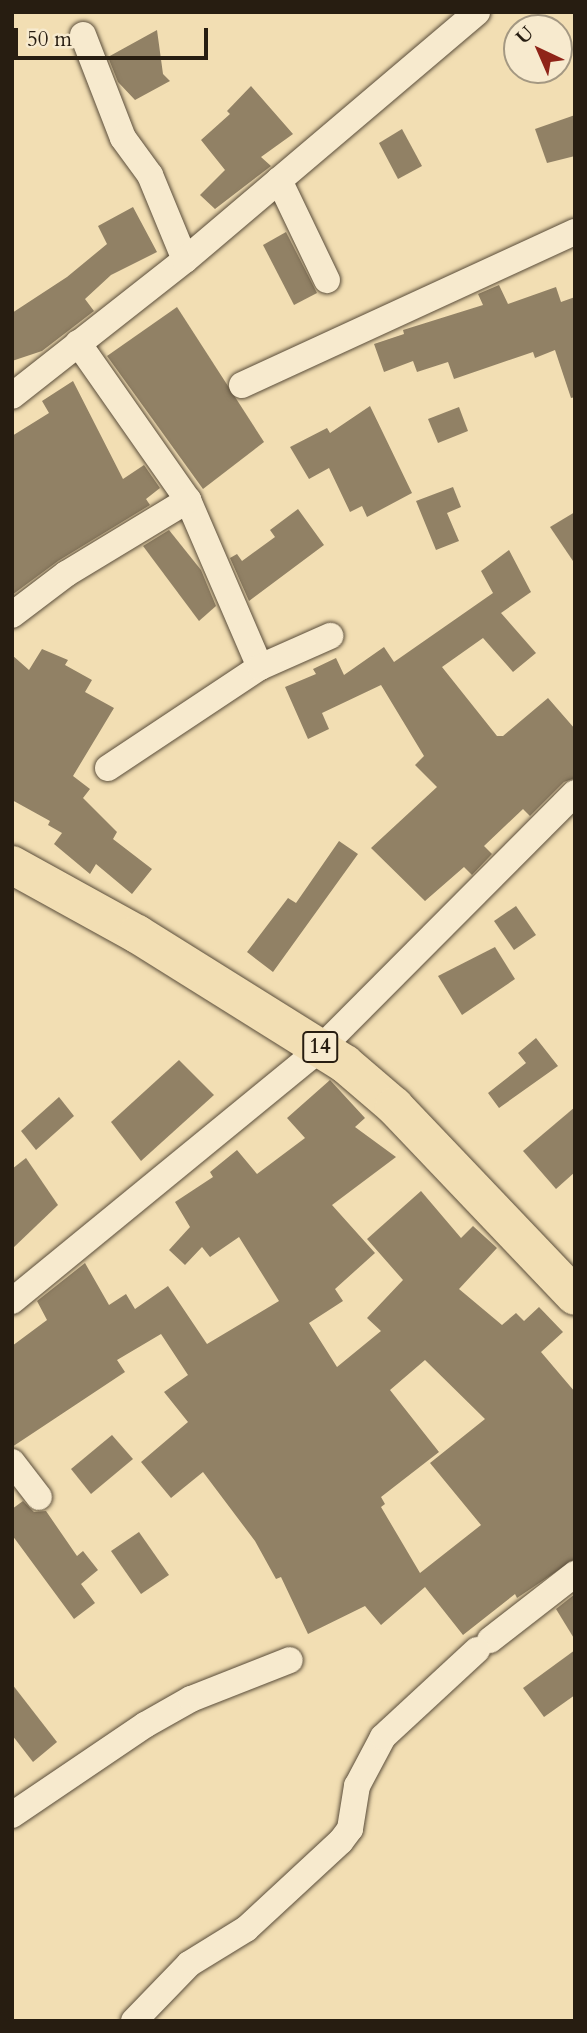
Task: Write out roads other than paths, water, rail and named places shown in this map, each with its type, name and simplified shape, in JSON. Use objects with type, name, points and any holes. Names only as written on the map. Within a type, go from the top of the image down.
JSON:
[{"type":"highway","name":"14","points":[[12,865],[137,934],[321,1048],[394,1106],[575,1296]]},
{"type":"street","points":[[12,396],[185,260],[477,12]]},
{"type":"street","points":[[83,35],[129,148],[150,175],[185,260]]},
{"type":"street","points":[[279,180],[327,280]]},
{"type":"street","points":[[242,385],[575,232]]},
{"type":"street","points":[[78,343],[188,500],[260,667]]},
{"type":"street","points":[[12,615],[66,574],[188,500]]},
{"type":"street","points":[[108,768],[260,667],[330,636]]},
{"type":"street","points":[[12,1301],[321,1048],[575,793]]},
{"type":"street","points":[[12,1462],[39,1497]]},
{"type":"street","points":[[134,2021],[189,1964],[246,1929],[341,1841],[350,1829],[357,1786],[383,1737],[484,1645],[575,1574]]},
{"type":"street","points":[[12,1815],[156,1719],[191,1699],[290,1660]]}]
